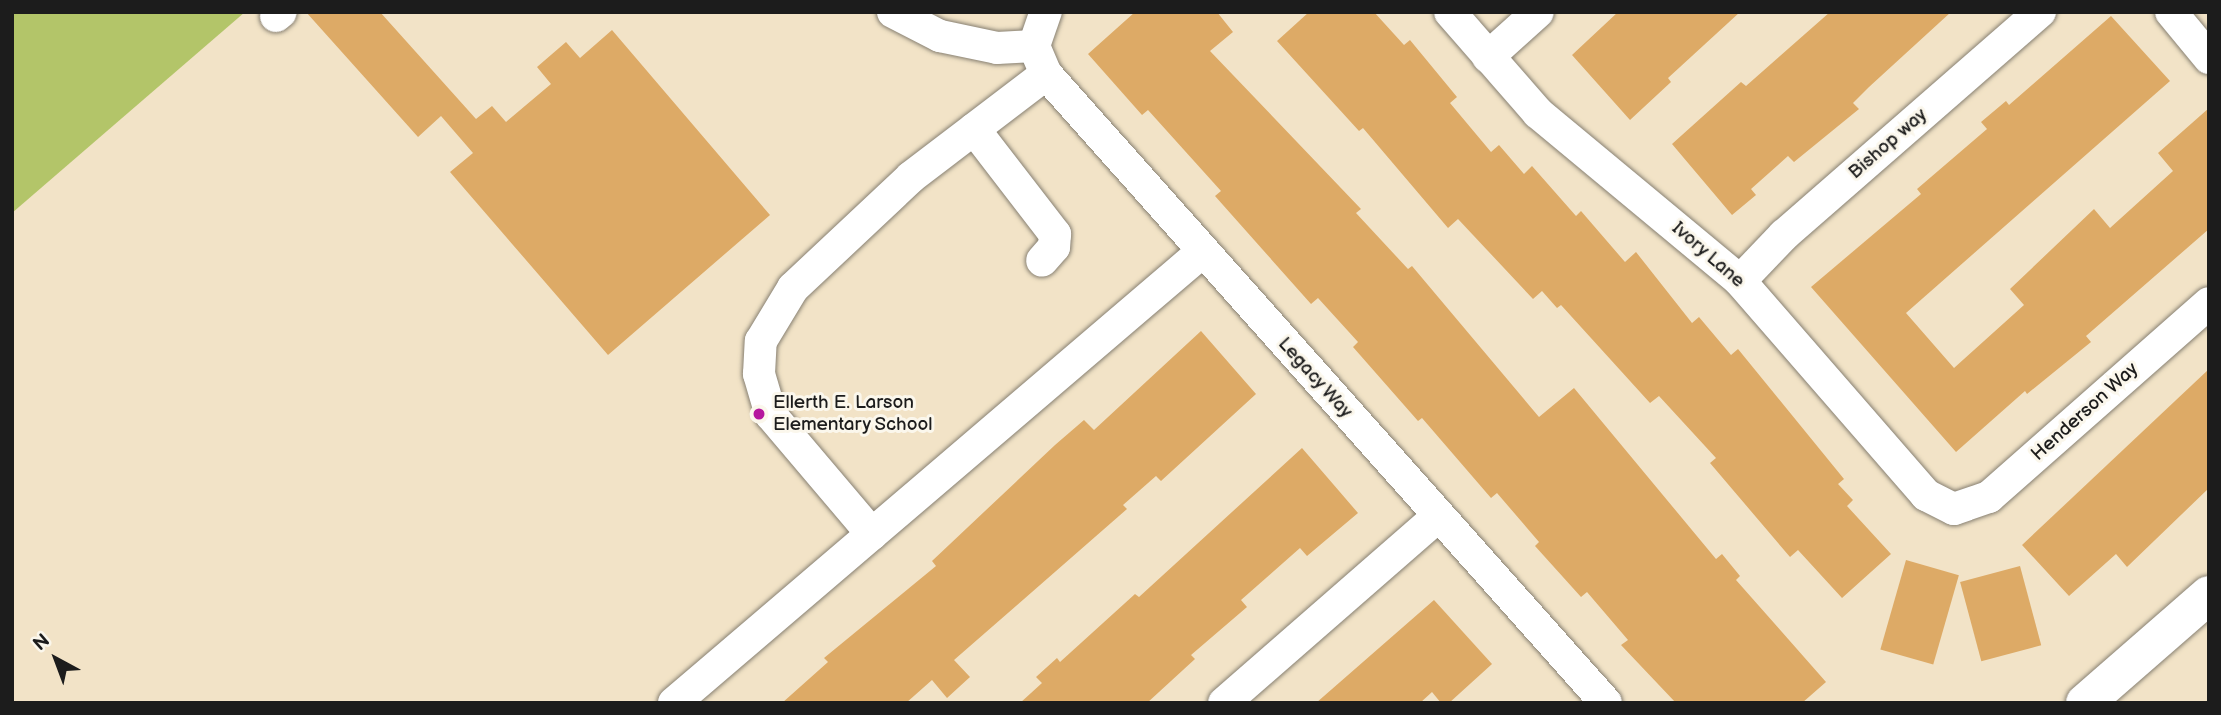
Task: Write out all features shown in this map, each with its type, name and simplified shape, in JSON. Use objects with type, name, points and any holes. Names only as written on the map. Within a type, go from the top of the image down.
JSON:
[{"type":"main road","points":[[2085,703],[2209,596]]},
{"type":"street","points":[[894,12],[940,36],[1040,60]]},
{"type":"street","points":[[872,534],[771,415],[759,374],[761,341],[793,288],[911,177],[974,129],[1040,60],[1046,12]]},
{"type":"street","name":"Ivory Lane","points":[[1450,12],[1538,113],[1740,281],[1926,495],[1954,509]]},
{"type":"street","points":[[1488,57],[1538,12]]},
{"type":"street","name":"Bishop way","points":[[1740,281],[1784,235],[2040,12]]},
{"type":"street","points":[[2171,12],[2209,58]]},
{"type":"street","name":"Legacy Way","points":[[1040,60],[1202,252],[1606,703]]},
{"type":"street","points":[[974,129],[1055,233],[1054,247],[1042,261]]},
{"type":"street","points":[[674,703],[1202,252]]},
{"type":"street","name":"Henderson Way","points":[[1954,509],[1989,497],[2209,303]]},
{"type":"street","points":[[1224,703],[1438,516]]},
{"type":"green space","points":[[12,12],[245,12],[12,213]]},
{"type":"building","points":[[306,12],[380,12],[476,119],[492,106],[506,122],[551,84],[537,67],[566,42],[580,58],[612,30],[770,215],[608,355],[450,172],[473,153],[441,116],[418,137]]},
{"type":"building","points":[[1135,12],[1217,12],[1233,32],[1210,51],[1361,209],[1356,213],[1408,269],[1412,266],[1539,417],[1574,388],[1716,559],[1722,554],[1740,576],[1736,580],[1826,682],[1802,703],[1676,703],[1621,645],[1628,640],[1587,592],[1581,597],[1535,546],[1539,542],[1497,493],[1491,498],[1422,418],[1418,421],[1353,347],[1358,342],[1318,298],[1311,304],[1215,196],[1221,191],[1148,110],[1142,115],[1088,54]]},
{"type":"building","points":[[1309,12],[1374,12],[1404,45],[1410,40],[1457,97],[1450,103],[1491,152],[1499,145],[1524,174],[1532,166],[1576,216],[1581,211],[1625,262],[1636,252],[1692,323],[1699,317],[1731,355],[1738,349],[1844,479],[1838,484],[1853,500],[1847,506],[1891,554],[1842,598],[1798,550],[1790,557],[1710,463],[1716,458],[1659,396],[1650,403],[1561,305],[1557,308],[1542,291],[1533,299],[1458,219],[1448,228],[1363,128],[1359,131],[1277,41]]},
{"type":"building","points":[[1618,12],[1740,12],[1668,78],[1671,82],[1630,120],[1572,55]]},
{"type":"building","points":[[1830,12],[1951,12],[1853,103],[1859,109],[1794,162],[1788,156],[1751,189],[1756,195],[1732,215],[1672,144],[1741,82],[1746,86]]},
{"type":"building","points":[[2111,16],[2170,81],[1906,313],[1954,368],[2024,305],[2010,289],[2094,209],[2110,228],[2173,171],[2158,153],[2209,108],[2209,229],[2086,336],[2091,342],[2027,394],[2025,391],[1956,452],[1811,287],[1921,194],[1917,189],[1987,129],[1981,122],[2006,101],[2009,105]]},
{"type":"building","points":[[1201,331],[1256,394],[1161,481],[1156,476],[1123,505],[1127,509],[954,660],[970,677],[947,698],[932,680],[906,703],[782,703],[828,662],[824,658],[936,566],[932,561],[1055,445],[1084,420],[1094,430]]},
{"type":"building","points":[[2209,369],[2209,488],[2127,567],[2116,554],[2069,596],[2022,545]]},
{"type":"building","points":[[1302,448],[1358,513],[1307,556],[1300,548],[1241,600],[1247,607],[1191,655],[1195,659],[1147,703],[1020,703],[1042,683],[1036,677],[1057,658],[1060,662],[1135,594],[1139,597]]},
{"type":"building","points":[[1906,560],[1959,575],[1933,665],[1880,649]]},
{"type":"building","points":[[2020,566],[2041,645],[1981,661],[1960,582]]},
{"type":"building","points":[[1434,600],[1492,664],[1449,703],[1441,703],[1432,692],[1420,703],[1316,703]]},
{"type":"place","name":"Ellerth E. Larson Elementary School","points":[[759,414]]}]
